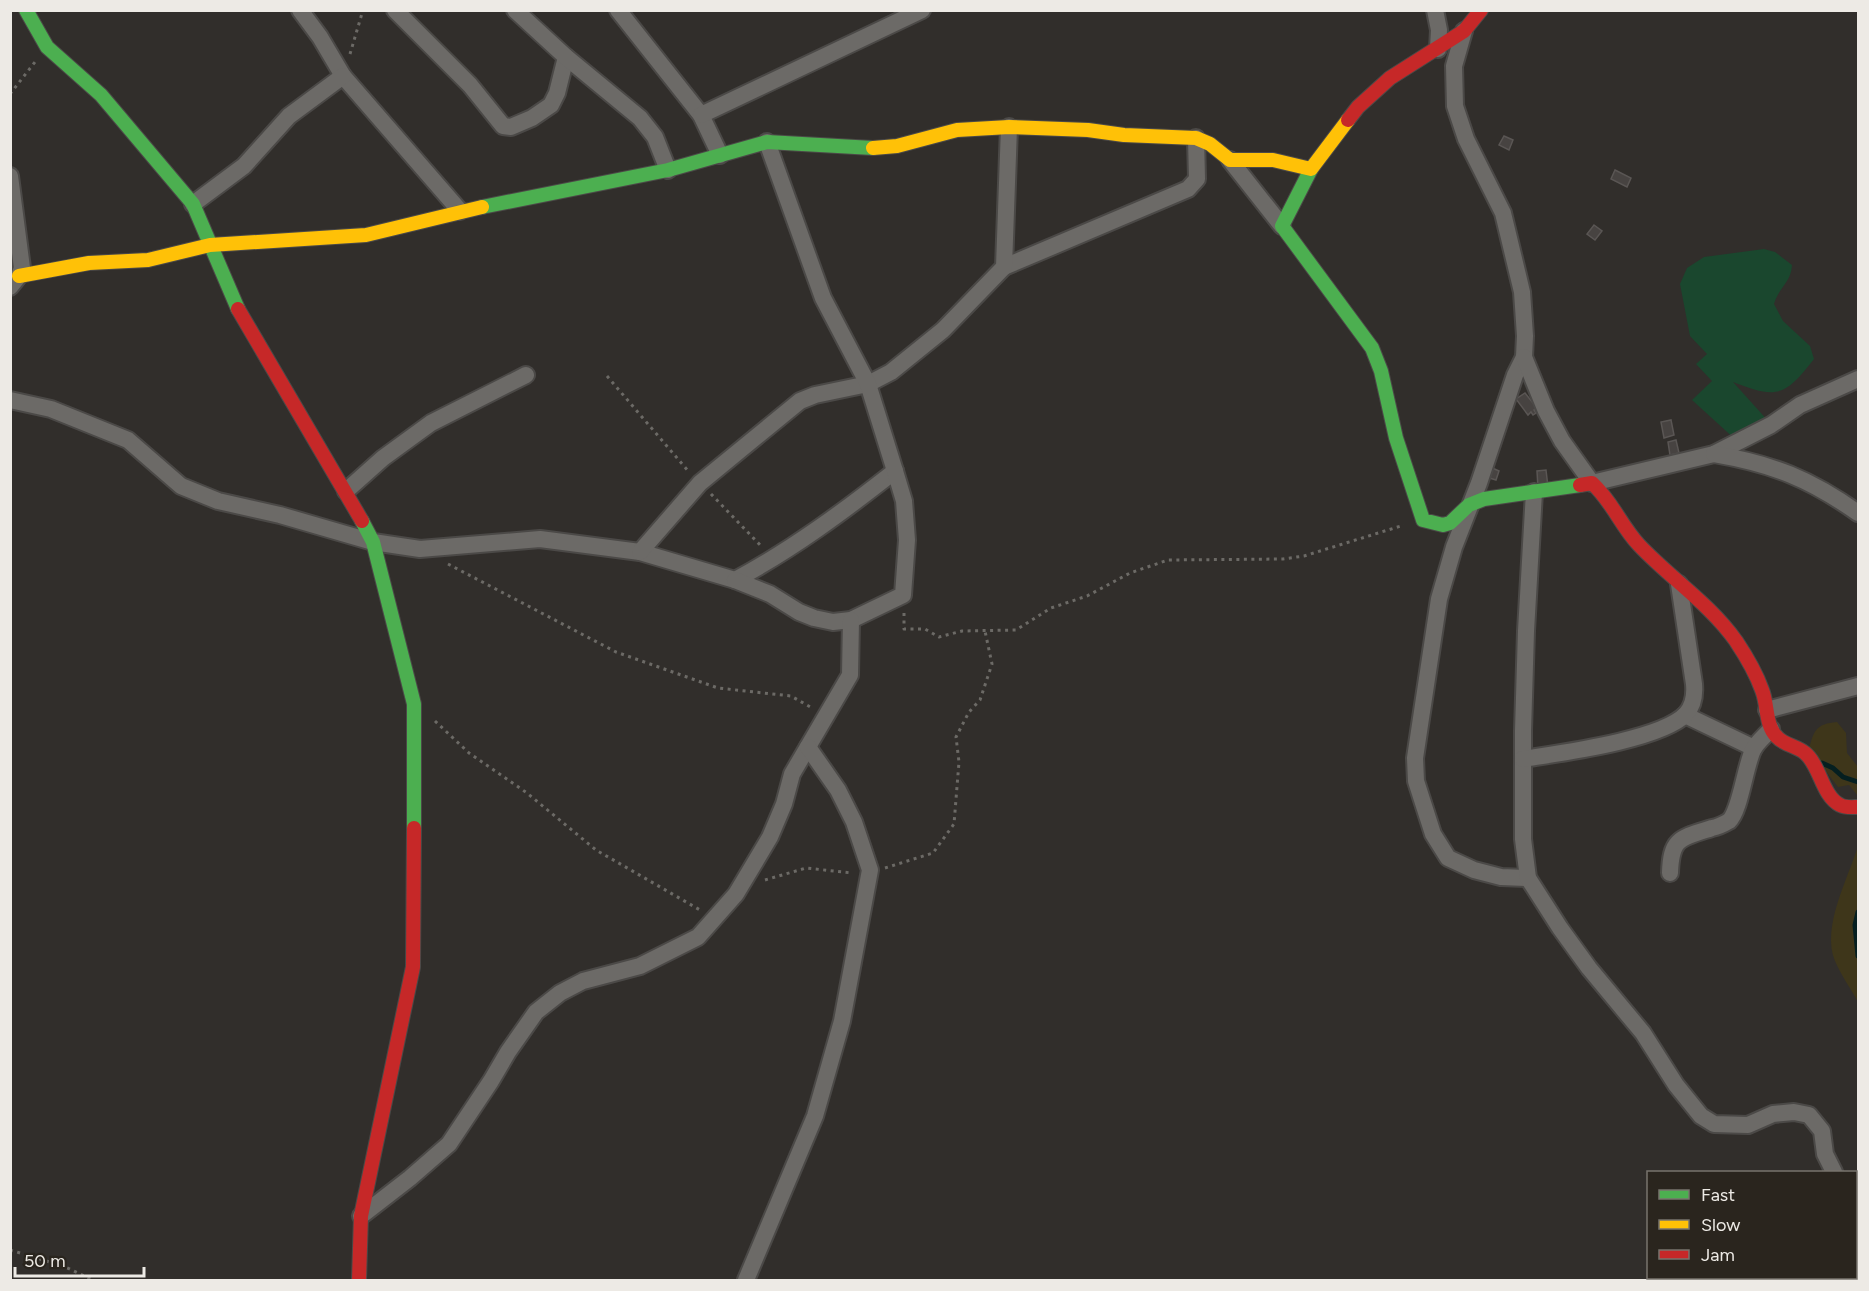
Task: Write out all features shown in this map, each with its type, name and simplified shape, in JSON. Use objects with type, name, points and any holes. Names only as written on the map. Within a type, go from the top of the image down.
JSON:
[{"type":"street","points":[[26,10],[47,47],[101,95],[193,204],[242,319],[346,491],[373,542],[414,704],[413,966],[361,1216],[359,1281]]},
{"type":"street","points":[[300,10],[320,37],[343,76],[460,211]]},
{"type":"street","points":[[395,10],[470,84],[503,126],[511,127],[551,105],[557,93],[566,57]]},
{"type":"street","points":[[515,10],[566,57],[640,118],[655,137],[668,170]]},
{"type":"street","points":[[618,10],[701,115],[720,155]]},
{"type":"street","points":[[701,115],[922,10]]},
{"type":"street","points":[[1435,10],[1439,30],[1438,50]]},
{"type":"street","points":[[1282,226],[1311,169],[1358,107],[1390,78],[1438,50],[1464,31],[1481,10]]},
{"type":"street","points":[[1464,31],[1454,66],[1455,106],[1466,139],[1503,213],[1522,292],[1524,357],[1546,411],[1562,441],[1592,483],[1602,492],[1636,542],[1661,568],[1710,610],[1736,641],[1762,691],[1771,729],[1777,738],[1804,752],[1813,760],[1821,780],[1834,800],[1841,806],[1858,807]]},
{"type":"street","points":[[193,204],[244,166],[289,116],[343,76]]},
{"type":"street","points":[[1004,267],[1009,127]]},
{"type":"street","points":[[15,282],[89,263],[148,260],[210,245],[366,235],[460,211],[668,170],[767,142],[871,148],[897,146],[957,130],[1009,127],[1088,130],[1124,135],[1196,138],[1210,144],[1230,160],[1372,348],[1381,371],[1396,438],[1423,520],[1443,525],[1450,523],[1469,505],[1484,499],[1592,483],[1714,454],[1771,425],[1800,405],[1858,379]]},
{"type":"street","points":[[640,552],[700,483],[800,401],[815,395],[868,384],[891,372],[943,330],[1004,267],[1188,189],[1197,179],[1196,138]]},
{"type":"street","points":[[10,400],[51,409],[128,440],[182,486],[218,501],[280,515],[373,542],[420,549],[540,539],[640,552],[735,580],[770,594],[799,612],[814,618],[833,622],[851,620],[903,595],[907,540],[904,501],[868,384],[823,298],[767,142]]},
{"type":"street","points":[[1230,160],[1273,160],[1311,169]]},
{"type":"street","points":[[10,176],[22,268],[15,282]]},
{"type":"street","points":[[1524,357],[1515,375],[1479,483],[1454,547],[1439,599],[1415,758],[1416,782],[1433,834],[1448,858],[1474,870],[1501,877],[1528,878]]},
{"type":"street","points":[[346,491],[383,458],[431,423],[526,375]]},
{"type":"street","points":[[1714,454],[1758,462],[1805,480],[1858,513]]},
{"type":"street","points":[[735,580],[774,559],[895,471]]},
{"type":"street","points":[[1534,492],[1522,759],[1523,839],[1528,878],[1589,968],[1642,1033],[1681,1092],[1701,1116],[1714,1124],[1748,1125],[1773,1114],[1794,1112],[1809,1115],[1822,1131],[1825,1154],[1833,1171]]},
{"type":"street","points":[[1522,759],[1588,748],[1645,735],[1674,723],[1685,715],[1695,698],[1679,584]]},
{"type":"street","points":[[361,1216],[449,1144],[536,1012],[560,993],[583,981],[640,966],[698,936],[736,894],[770,837],[784,804],[792,774],[850,675],[851,620]]},
{"type":"street","points":[[1767,710],[1858,686]]},
{"type":"street","points":[[1685,715],[1754,748]]},
{"type":"street","points":[[1670,873],[1671,854],[1675,844],[1688,836],[1730,820],[1754,748],[1771,729]]},
{"type":"street","points":[[746,1281],[815,1116],[842,1021],[870,870],[854,822],[838,790],[808,747]]},
{"type":"path","points":[[343,76],[363,10]]},
{"type":"path","points":[[10,94],[47,47]]},
{"type":"path","points":[[904,629],[925,629],[939,637],[962,631],[1016,630],[1051,608],[1087,596],[1130,573],[1168,560],[1283,559],[1304,556],[1423,520]]},
{"type":"path","points":[[448,564],[616,652],[718,688],[790,696],[826,715]]},
{"type":"path","points":[[761,882],[806,868],[853,873],[895,866],[933,853],[954,824],[959,762],[956,737],[969,712],[980,700],[992,664],[985,631]]},
{"type":"path","points":[[414,704],[470,753],[527,793],[596,850],[714,918]]},
{"type":"path","points":[[10,1250],[63,1266],[93,1281]]},
{"type":"green space","points":[[1764,249],[1775,252],[1792,265],[1789,276],[1774,304],[1783,321],[1810,346],[1814,359],[1795,381],[1779,391],[1760,391],[1733,382],[1770,423],[1737,441],[1692,400],[1712,381],[1696,364],[1707,354],[1690,336],[1680,284],[1687,268],[1704,257]]},
{"type":"sand","points":[[1837,722],[1846,733],[1847,753],[1858,767],[1858,796],[1849,785],[1838,787],[1809,749],[1820,726]]},
{"type":"sand","points":[[1858,846],[1858,1002],[1835,961],[1831,933],[1837,903]]},
{"type":"building","points":[[1504,136],[1513,140],[1509,150],[1499,145]]},
{"type":"building","points":[[1615,170],[1631,178],[1627,187],[1611,179]]},
{"type":"building","points":[[1594,225],[1602,231],[1595,240],[1587,234]]},
{"type":"building","points":[[1525,393],[1537,408],[1533,415],[1531,412],[1528,415],[1516,399]]},
{"type":"building","points":[[1671,420],[1674,435],[1664,438],[1661,422]]},
{"type":"building","points":[[1676,440],[1679,453],[1670,455],[1668,442]]},
{"type":"building","points":[[1490,467],[1499,471],[1496,480],[1486,477]]},
{"type":"building","points":[[1546,470],[1548,487],[1538,488],[1537,471]]},
{"type":"waterway","points":[[1822,763],[1833,768],[1843,777],[1858,782]]},
{"type":"waterway","points":[[1858,912],[1855,925],[1858,956]]},
{"type":"traffic: fast","points":[[26,10],[47,47],[101,95],[193,204],[238,309]]},
{"type":"traffic: fast","points":[[482,207],[668,170],[767,142],[873,148]]},
{"type":"traffic: fast","points":[[1311,169],[1282,226],[1372,348],[1381,371],[1396,438],[1423,520],[1443,525],[1450,523],[1469,505],[1484,499],[1580,485]]},
{"type":"traffic: fast","points":[[362,521],[373,542],[414,704],[414,828]]},
{"type":"traffic: slow","points":[[873,148],[897,146],[957,130],[1009,127],[1088,130],[1124,135],[1196,138],[1210,144],[1230,160],[1273,160],[1311,169],[1348,120]]},
{"type":"traffic: slow","points":[[19,276],[89,263],[148,260],[210,245],[366,235],[482,207]]},
{"type":"traffic: jam","points":[[1348,120],[1358,107],[1390,78],[1464,31],[1481,10]]},
{"type":"traffic: jam","points":[[238,309],[362,521]]},
{"type":"traffic: jam","points":[[1580,485],[1592,483],[1639,545],[1726,628],[1757,677],[1773,732],[1780,740],[1802,751],[1810,758],[1834,801],[1844,807],[1858,807]]},
{"type":"traffic: jam","points":[[359,1280],[361,1216],[413,967],[414,828]]}]
